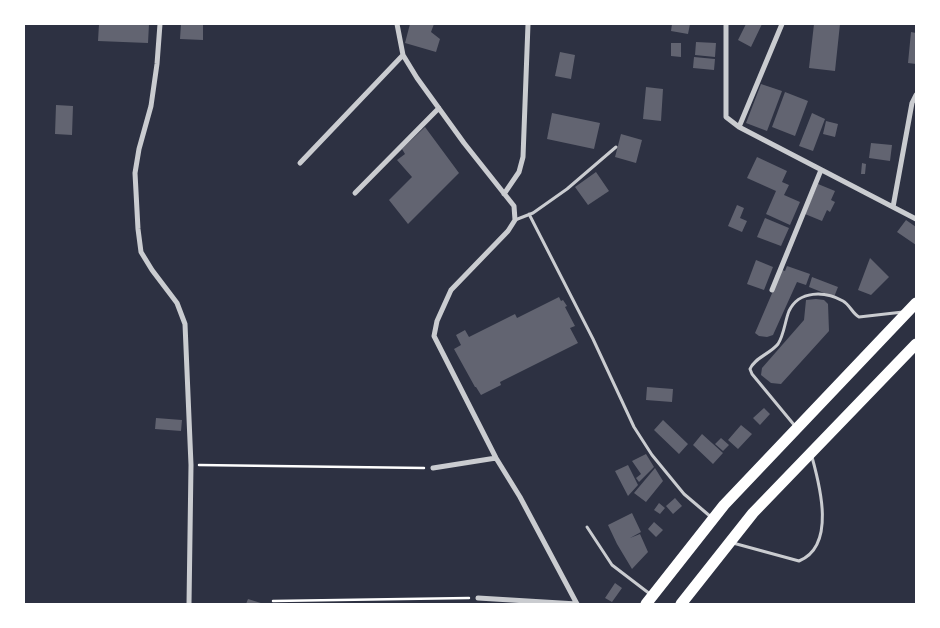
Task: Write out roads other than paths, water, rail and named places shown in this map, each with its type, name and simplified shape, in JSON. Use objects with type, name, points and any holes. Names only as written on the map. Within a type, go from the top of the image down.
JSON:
[{"type":"highway","points":[[649,600],[724,505],[913,307]]},
{"type":"highway","points":[[681,604],[753,513],[916,344]]},
{"type":"street","points":[[160,24],[151,106],[139,149],[135,173],[141,252],[177,303],[185,324],[191,465],[189,604]]},
{"type":"street","points":[[397,24],[403,55],[439,108],[514,206],[515,220],[508,231],[451,290],[437,321],[434,336],[496,458],[520,497],[577,604]]},
{"type":"street","points":[[504,194],[519,172],[523,156],[528,24]]},
{"type":"street","points":[[726,24],[726,117],[738,127],[916,219]]},
{"type":"street","points":[[738,127],[782,24]]},
{"type":"street","points":[[300,163],[403,55]]},
{"type":"street","points":[[893,207],[912,103],[916,95]]},
{"type":"street","points":[[355,193],[439,108]]},
{"type":"street","points":[[772,290],[821,170]]},
{"type":"street","points":[[433,468],[496,458]]},
{"type":"street","points":[[478,598],[577,604]]},
{"type":"lane","points":[[515,220],[529,214],[573,184],[616,147]]},
{"type":"lane","points":[[529,214],[593,339],[634,426],[652,455],[684,494],[714,519]]},
{"type":"lane","points":[[797,428],[750,369],[752,364],[778,344],[790,309],[800,298],[806,295],[820,294],[840,299],[849,305],[854,315],[864,318],[913,307]]},
{"type":"lane","points":[[730,542],[799,561],[808,557],[817,546],[823,514],[820,486],[811,453]]},
{"type":"lane","points":[[587,528],[612,565],[649,600]]}]
